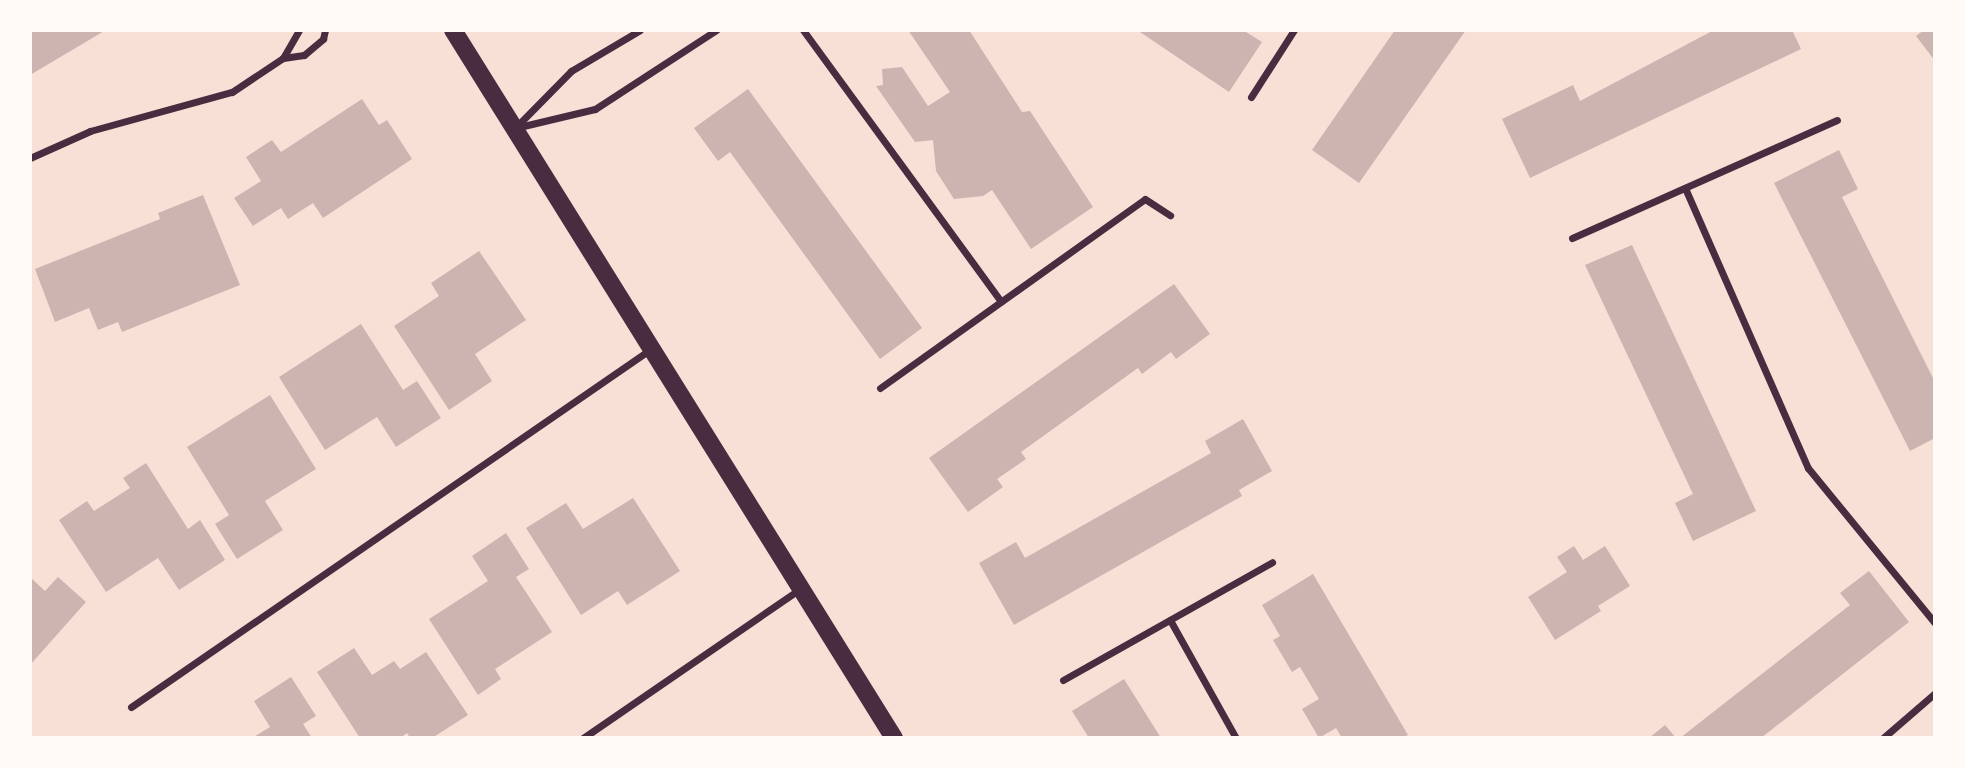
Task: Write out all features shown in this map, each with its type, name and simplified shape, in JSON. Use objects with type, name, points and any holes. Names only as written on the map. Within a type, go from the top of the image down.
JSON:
[{"type":"main road","points":[[453,30],[894,738]]},
{"type":"street","points":[[283,58],[299,30]]},
{"type":"street","points":[[30,158],[90,131],[232,92],[283,58],[304,55],[323,39],[326,30]]},
{"type":"street","points":[[514,129],[570,71],[640,30]]},
{"type":"street","points":[[514,129],[595,109],[716,30]]},
{"type":"street","points":[[803,30],[1001,302]]},
{"type":"street","points":[[1251,97],[1294,30]]},
{"type":"street","points":[[1572,238],[1837,120]]},
{"type":"street","points":[[1685,188],[1808,468],[1935,623]]},
{"type":"street","points":[[880,388],[1145,199],[1170,215]]},
{"type":"street","points":[[131,707],[652,349]]},
{"type":"street","points":[[1063,680],[1272,562]]},
{"type":"street","points":[[583,738],[801,589]]},
{"type":"street","points":[[1170,620],[1236,738]]},
{"type":"street","points":[[1883,738],[1935,693]]},
{"type":"building","points":[[30,30],[106,30],[30,75]]},
{"type":"building","points":[[908,30],[969,30],[1022,112],[1030,111],[1093,207],[1031,249],[992,190],[983,196],[954,199],[936,171],[933,140],[915,142],[876,86],[883,85],[882,69],[902,67],[928,106],[950,92]]},
{"type":"building","points":[[1137,30],[1243,30],[1262,42],[1229,92]]},
{"type":"building","points":[[1395,30],[1466,30],[1359,183],[1312,150]]},
{"type":"building","points":[[1714,30],[1792,30],[1801,49],[1530,178],[1502,119],[1573,85],[1580,101]]},
{"type":"building","points":[[1924,30],[1935,30],[1935,61],[1916,36]]},
{"type":"building","points":[[748,89],[922,328],[880,359],[730,152],[718,161],[694,128]]},
{"type":"building","points":[[362,99],[379,125],[387,120],[412,159],[323,218],[313,203],[288,219],[281,208],[253,226],[234,198],[261,181],[246,157],[272,140],[281,152]]},
{"type":"building","points":[[1839,150],[1858,189],[1842,197],[1935,382],[1935,438],[1910,451],[1774,183]]},
{"type":"building","points":[[203,195],[240,285],[122,332],[118,322],[98,330],[89,308],[55,322],[35,269],[160,219],[158,213]]},
{"type":"building","points":[[1632,245],[1756,511],[1693,541],[1675,503],[1693,494],[1585,265]]},
{"type":"building","points":[[479,251],[526,320],[475,354],[492,381],[449,410],[394,326],[439,296],[431,283]]},
{"type":"building","points":[[1174,284],[1210,334],[1176,359],[1171,352],[1142,374],[1138,368],[1021,452],[1026,459],[997,479],[1003,487],[968,512],[929,458]]},
{"type":"building","points":[[361,324],[403,390],[417,381],[441,418],[396,447],[377,417],[325,450],[279,377]]},
{"type":"building","points":[[270,395],[316,469],[265,501],[283,530],[237,559],[215,524],[229,515],[187,447]]},
{"type":"building","points":[[1243,419],[1272,471],[1239,490],[1242,496],[1014,625],[979,563],[1016,542],[1025,558],[1211,453],[1205,441]]},
{"type":"building","points":[[146,463],[188,529],[200,520],[225,560],[179,590],[158,558],[106,592],[59,520],[87,501],[94,511],[130,488],[123,478]]},
{"type":"building","points":[[633,498],[680,571],[627,605],[618,591],[581,615],[526,528],[566,503],[583,529]]},
{"type":"building","points":[[506,533],[529,569],[516,577],[552,632],[495,669],[501,679],[478,695],[429,619],[488,581],[472,556]]},
{"type":"building","points":[[1574,546],[1583,560],[1605,546],[1630,586],[1598,606],[1601,611],[1555,640],[1528,597],[1567,572],[1557,557]]},
{"type":"building","points":[[1869,571],[1909,622],[1761,738],[1680,738],[1850,605],[1840,593]]},
{"type":"building","points":[[1313,574],[1408,735],[1402,738],[1342,738],[1336,728],[1319,738],[1302,709],[1319,699],[1300,667],[1292,672],[1273,640],[1280,636],[1262,605]]},
{"type":"building","points":[[30,577],[45,591],[58,577],[86,602],[30,665]]},
{"type":"building","points":[[354,648],[372,675],[394,661],[400,669],[426,652],[468,715],[432,738],[410,738],[407,733],[400,738],[360,738],[317,672]]},
{"type":"building","points":[[291,677],[316,716],[303,724],[312,738],[252,738],[270,727],[254,701]]},
{"type":"building","points":[[1124,679],[1161,738],[1089,738],[1072,711]]},
{"type":"building","points":[[1665,725],[1676,738],[1649,738]]}]
